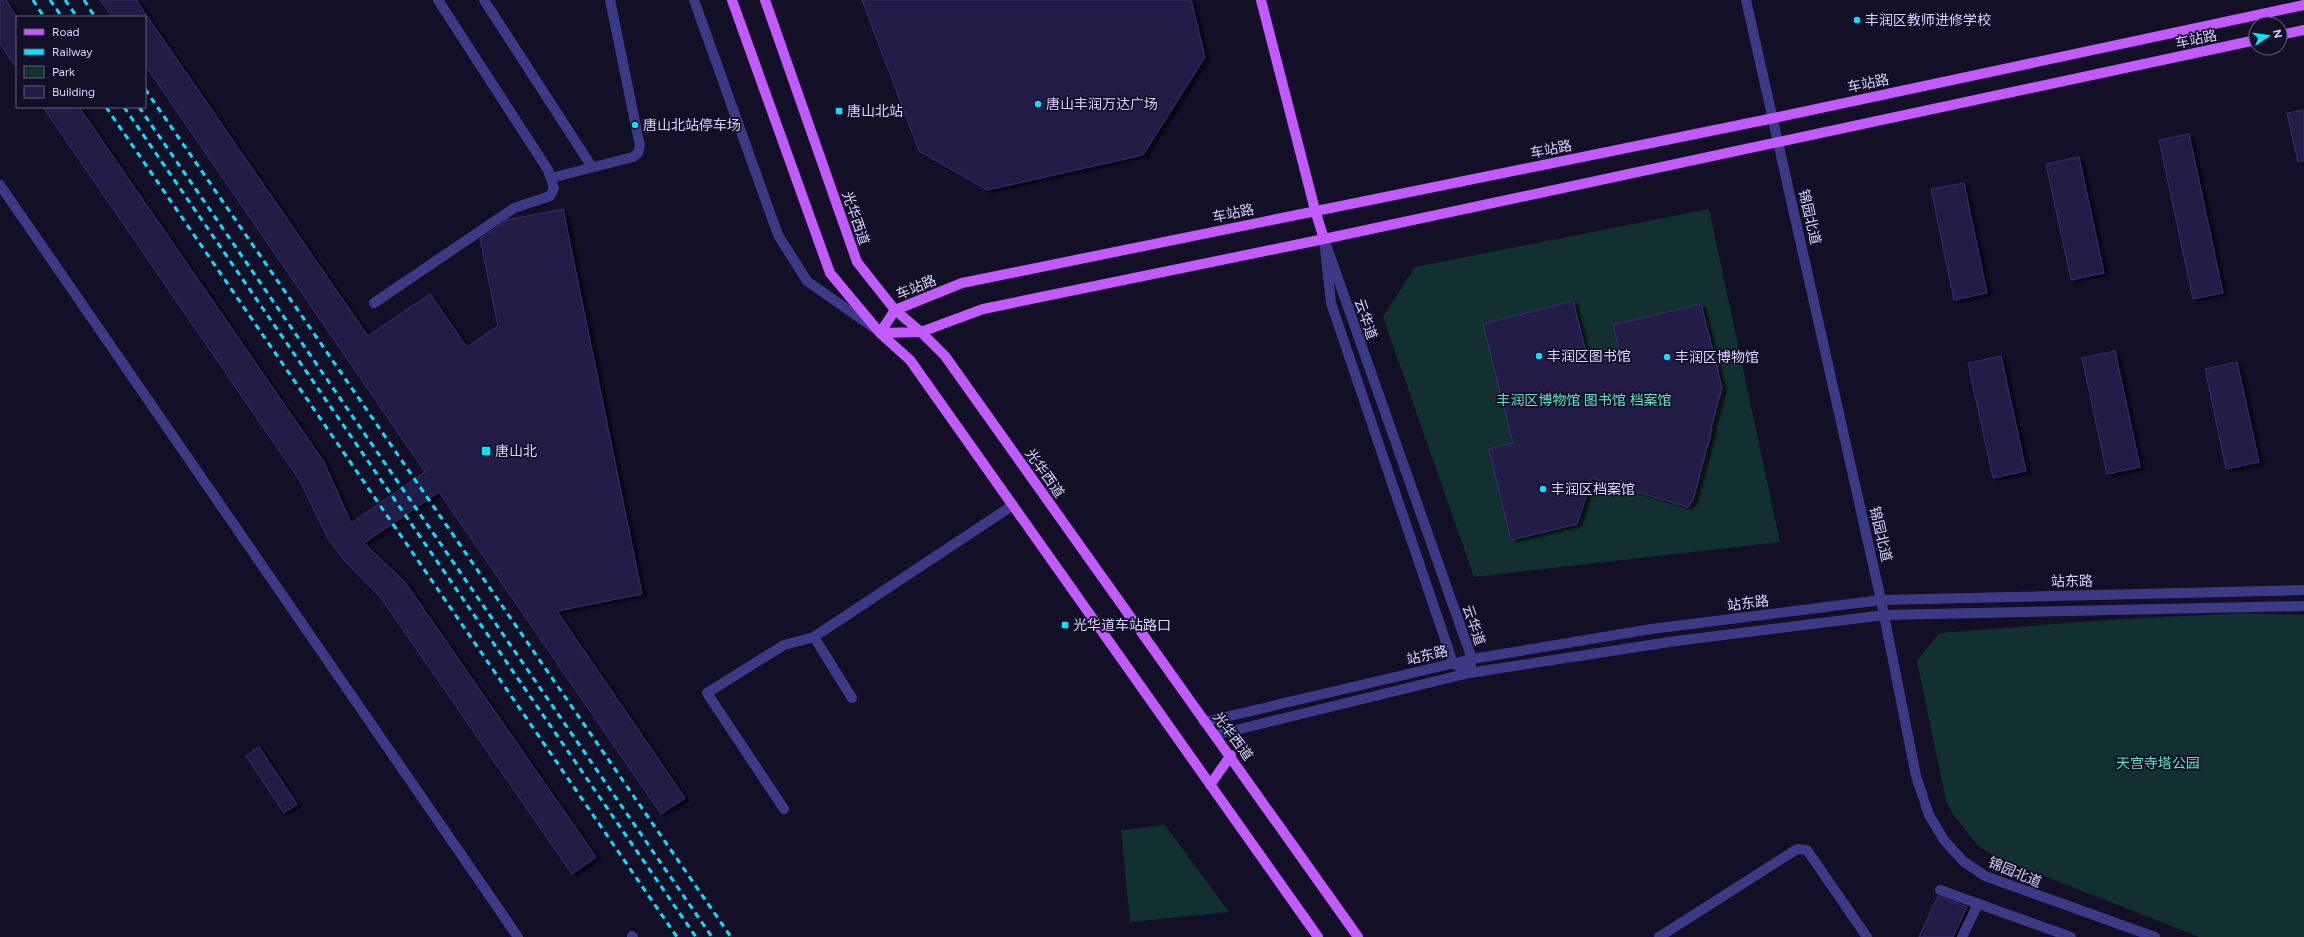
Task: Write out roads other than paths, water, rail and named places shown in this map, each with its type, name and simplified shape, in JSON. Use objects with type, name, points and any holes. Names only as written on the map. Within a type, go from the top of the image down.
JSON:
[{"type":"main road","points":[[732,0],[830,273],[880,333],[910,360],[1318,937]]},
{"type":"main road","name":"光华西道","points":[[765,0],[856,262],[895,310],[921,332],[945,356],[1204,722],[1231,756],[1358,937]]},
{"type":"main road","name":"云华道","points":[[1261,0],[1315,210],[1324,239]]},
{"type":"main road","name":"车站路","points":[[880,333],[895,310],[962,283],[1315,210],[1774,118],[2304,5]]},
{"type":"main road","points":[[2288,33],[2304,30]]},
{"type":"main road","name":"车站路","points":[[880,333],[921,332],[983,309],[1324,239],[2248,42]]},
{"type":"main road","points":[[1210,784],[1231,756]]},
{"type":"street","points":[[374,303],[514,208],[550,196],[554,188],[548,170],[438,0]]},
{"type":"street","points":[[484,0],[592,167]]},
{"type":"street","points":[[551,178],[633,158],[638,153],[640,146],[610,0]]},
{"type":"street","points":[[694,0],[770,218],[778,235],[807,281],[880,333]]},
{"type":"street","name":"锦园北道","points":[[1746,0],[1774,118],[1885,615],[1916,776],[1929,815],[1944,840],[1963,861],[1985,876],[2155,937]]},
{"type":"street","points":[[0,185],[518,937]]},
{"type":"street","name":"云华道","points":[[1324,239],[1472,659],[1469,673]]},
{"type":"street","name":"云华道","points":[[1324,239],[1331,303],[1454,664]]},
{"type":"street","points":[[784,809],[707,694],[784,645],[814,637],[1013,505]]},
{"type":"street","name":"站东路","points":[[1204,722],[1472,659],[1651,629],[1881,600],[2304,590]]},
{"type":"street","name":"站东路","points":[[1215,735],[1469,673],[1676,641],[1885,615],[2304,606]]},
{"type":"street","points":[[814,637],[852,698]]},
{"type":"street","points":[[1454,664],[1469,673]]},
{"type":"street","points":[[1659,937],[1797,849],[1807,850],[1867,937]]},
{"type":"street","points":[[1940,890],[2051,934],[2071,937]]},
{"type":"street","points":[[1962,937],[1978,904]]},
{"type":"railway","points":[[33,0],[43,16]]},
{"type":"railway","points":[[50,0],[61,16]]},
{"type":"railway","points":[[65,0],[76,16]]},
{"type":"railway","points":[[84,0],[94,16]]},
{"type":"railway","points":[[146,90],[731,937]]},
{"type":"railway","points":[[107,108],[677,937]]},
{"type":"railway","points":[[125,108],[696,937]]},
{"type":"railway","points":[[140,108],[712,937]]},
{"type":"place","name":"丰润区教师进修学校","points":[[1857,20]]},
{"type":"place","name":"唐山丰润万达广场","points":[[1038,104]]},
{"type":"place","name":"唐山北站","points":[[839,111]]},
{"type":"place","name":"唐山北站停车场","points":[[635,125]]},
{"type":"place","name":"丰润区图书馆","points":[[1539,356]]},
{"type":"place","name":"丰润区博物馆","points":[[1667,357]]},
{"type":"place","name":"唐山北","points":[[486,451]]},
{"type":"place","name":"丰润区档案馆","points":[[1543,489]]},
{"type":"place","name":"光华道车站路口","points":[[1065,625]]},
{"type":"park label","name":"丰润区博物馆 图书馆 档案馆","points":[[1584,400]]},
{"type":"park label","name":"天宫寺塔公园","points":[[2158,763]]}]
